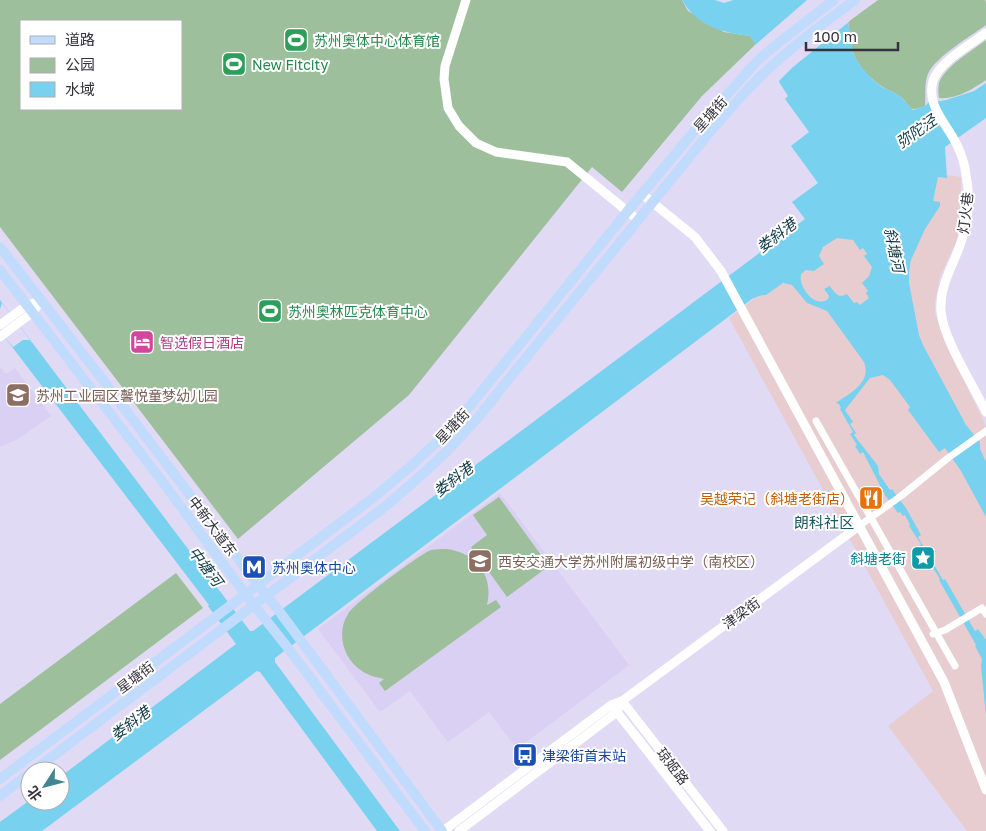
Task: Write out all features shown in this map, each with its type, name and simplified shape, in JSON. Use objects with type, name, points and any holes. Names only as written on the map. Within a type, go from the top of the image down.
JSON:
[{"type":"main road","name":"星塘街","points":[[0,779],[373,498],[452,428],[697,128],[757,61],[834,0]]},
{"type":"main road","name":"星塘街","points":[[46,761],[382,510],[424,474],[462,437],[482,414],[652,203],[710,133],[766,70],[789,50],[855,0]]},
{"type":"main road","name":"中新大道东","points":[[0,247],[279,611],[442,831]]},
{"type":"main road","name":"中新大道东","points":[[0,270],[425,831]]},
{"type":"main road","points":[[0,796],[20,781]]},
{"type":"street","points":[[466,0],[445,66],[444,79],[445,101],[459,126],[476,143],[496,152],[567,162],[638,220]]},
{"type":"street","name":"灯火巷","points":[[986,33],[938,71],[933,82],[933,101],[956,143],[966,171],[969,201],[963,236],[944,283],[941,312],[950,341],[986,412]]},
{"type":"street","points":[[642,194],[695,237],[721,271],[944,682],[986,790]]},
{"type":"street","points":[[2,336],[15,320],[41,300]]},
{"type":"street","points":[[0,325],[15,320]]},
{"type":"street","points":[[816,421],[954,666]]},
{"type":"street","points":[[859,526],[984,432]]},
{"type":"street","name":"津梁街","points":[[460,831],[622,701],[859,526]]},
{"type":"street","points":[[934,633],[945,630],[982,608],[986,614]]},
{"type":"street","name":"琼姬路","points":[[622,701],[723,831]]},
{"type":"street","name":"津梁街","points":[[442,831],[614,708]]},
{"type":"street","name":"琼姬路","points":[[614,708],[710,831]]},
{"type":"shaded area","name":"斜塘老街","points":[[930,172],[961,177],[961,221],[957,240],[940,277],[935,302],[935,313],[945,341],[986,426],[986,831],[967,831],[888,726],[933,691],[729,318],[756,297],[766,295],[781,284],[792,285],[792,266]]},
{"type":"shaded area","name":"苏州工业园区馨悦童梦幼儿园","points":[[15,368],[51,416],[18,439],[0,447],[0,369],[6,374]]},
{"type":"shaded area","name":"西安交通大学苏州附属初级中学（南校区）","points":[[500,493],[629,665],[517,749],[489,712],[448,742],[410,691],[380,712],[318,629]]},
{"type":"green space","name":"苏州奥林匹克体育中心","points":[[0,0],[682,0],[688,11],[724,32],[750,36],[756,44],[702,96],[622,192],[592,167],[409,395],[238,539],[0,227]]},
{"type":"green space","points":[[878,0],[985,0],[986,2],[986,25],[945,54],[937,61],[928,74],[925,106],[915,109],[910,108],[901,97],[882,87],[871,78],[859,65],[854,55],[848,22]]},
{"type":"green space","points":[[986,40],[986,80],[957,96],[939,98],[939,83],[942,77],[960,59]]},
{"type":"green space","points":[[499,497],[549,566],[507,597],[471,547],[487,535],[473,515]]},
{"type":"green space","points":[[447,549],[466,555],[480,567],[488,584],[487,605],[496,600],[501,607],[385,691],[379,683],[384,679],[365,673],[350,660],[343,645],[342,629],[344,621],[348,614],[362,600],[424,553],[431,550]]},
{"type":"green space","points":[[176,573],[203,608],[0,760],[0,704]]},
{"type":"water","points":[[682,0],[715,0],[724,3],[733,0],[841,0],[850,31],[853,53],[859,64],[872,79],[882,87],[899,95],[913,110],[928,103],[946,100],[974,91],[986,83],[986,118],[945,147],[947,178],[938,177],[933,201],[940,202],[940,206],[925,229],[911,260],[909,283],[919,335],[923,345],[966,425],[980,442],[980,449],[986,462],[986,517],[961,471],[945,448],[939,452],[908,410],[910,407],[890,380],[883,375],[870,378],[845,410],[853,422],[850,424],[856,433],[854,435],[878,466],[879,474],[890,490],[892,489],[906,508],[921,535],[918,537],[975,631],[978,629],[986,640],[986,715],[982,659],[976,645],[940,579],[919,546],[921,544],[909,526],[905,515],[903,516],[900,512],[898,513],[885,495],[863,452],[860,454],[855,446],[857,445],[850,434],[853,432],[841,408],[836,403],[862,382],[866,369],[864,362],[827,311],[807,303],[792,285],[783,283],[766,295],[752,299],[275,658],[275,662],[400,831],[377,831],[260,672],[257,671],[70,810],[70,769],[236,644],[209,605],[0,331],[0,300],[250,631],[253,631],[805,219],[792,202],[818,183],[791,146],[809,132],[785,99],[788,96],[750,36],[711,27],[695,16]],"holes":[[[837,238],[853,240],[860,250],[863,248],[867,254],[864,256],[872,267],[869,276],[862,283],[868,291],[866,293],[869,298],[860,305],[857,302],[854,303],[847,294],[841,296],[837,294],[830,286],[824,289],[829,296],[828,299],[818,301],[809,295],[802,285],[801,274],[806,270],[814,271],[824,264],[819,256],[823,247]]]},
{"type":"water","points":[[20,807],[20,811],[69,811],[42,831],[0,831],[0,822]]},
{"type":"pier","points":[[807,0],[844,0],[850,21],[793,67],[776,84],[754,46]]},
{"type":"pier","points":[[2,303],[30,340],[23,340],[13,347],[0,331],[0,309]]},
{"type":"place","name":"苏州奥体中心体育馆","points":[[296,40]]},
{"type":"place","name":"New Fitcity","points":[[234,64]]},
{"type":"place","name":"苏州奥林匹克体育中心","points":[[270,311]]},
{"type":"place","name":"智选假日酒店","points":[[142,342]]},
{"type":"place","name":"苏州工业园区馨悦童梦幼儿园","points":[[18,395]]},
{"type":"place","name":"吴越荣记（斜塘老街店）","points":[[871,498]]},
{"type":"place","name":"斜塘老街","points":[[923,558]]},
{"type":"place","name":"西安交通大学苏州附属初级中学（南校区）","points":[[480,561]]},
{"type":"place","name":"苏州奥体中心","points":[[254,567]]},
{"type":"place","name":"津梁街首末站","points":[[525,755]]},
{"type":"district","name":"朗科社区","points":[[824,522]]},
{"type":"water label","name":"弥陀泾","points":[[916,131]]},
{"type":"water label","name":"娄斜港","points":[[776,235]]},
{"type":"water label","name":"斜塘河","points":[[895,250]]},
{"type":"water label","name":"娄斜港","points":[[453,479]]},
{"type":"water label","name":"中塘河","points":[[206,566]]},
{"type":"water label","name":"娄斜港","points":[[130,723]]}]
